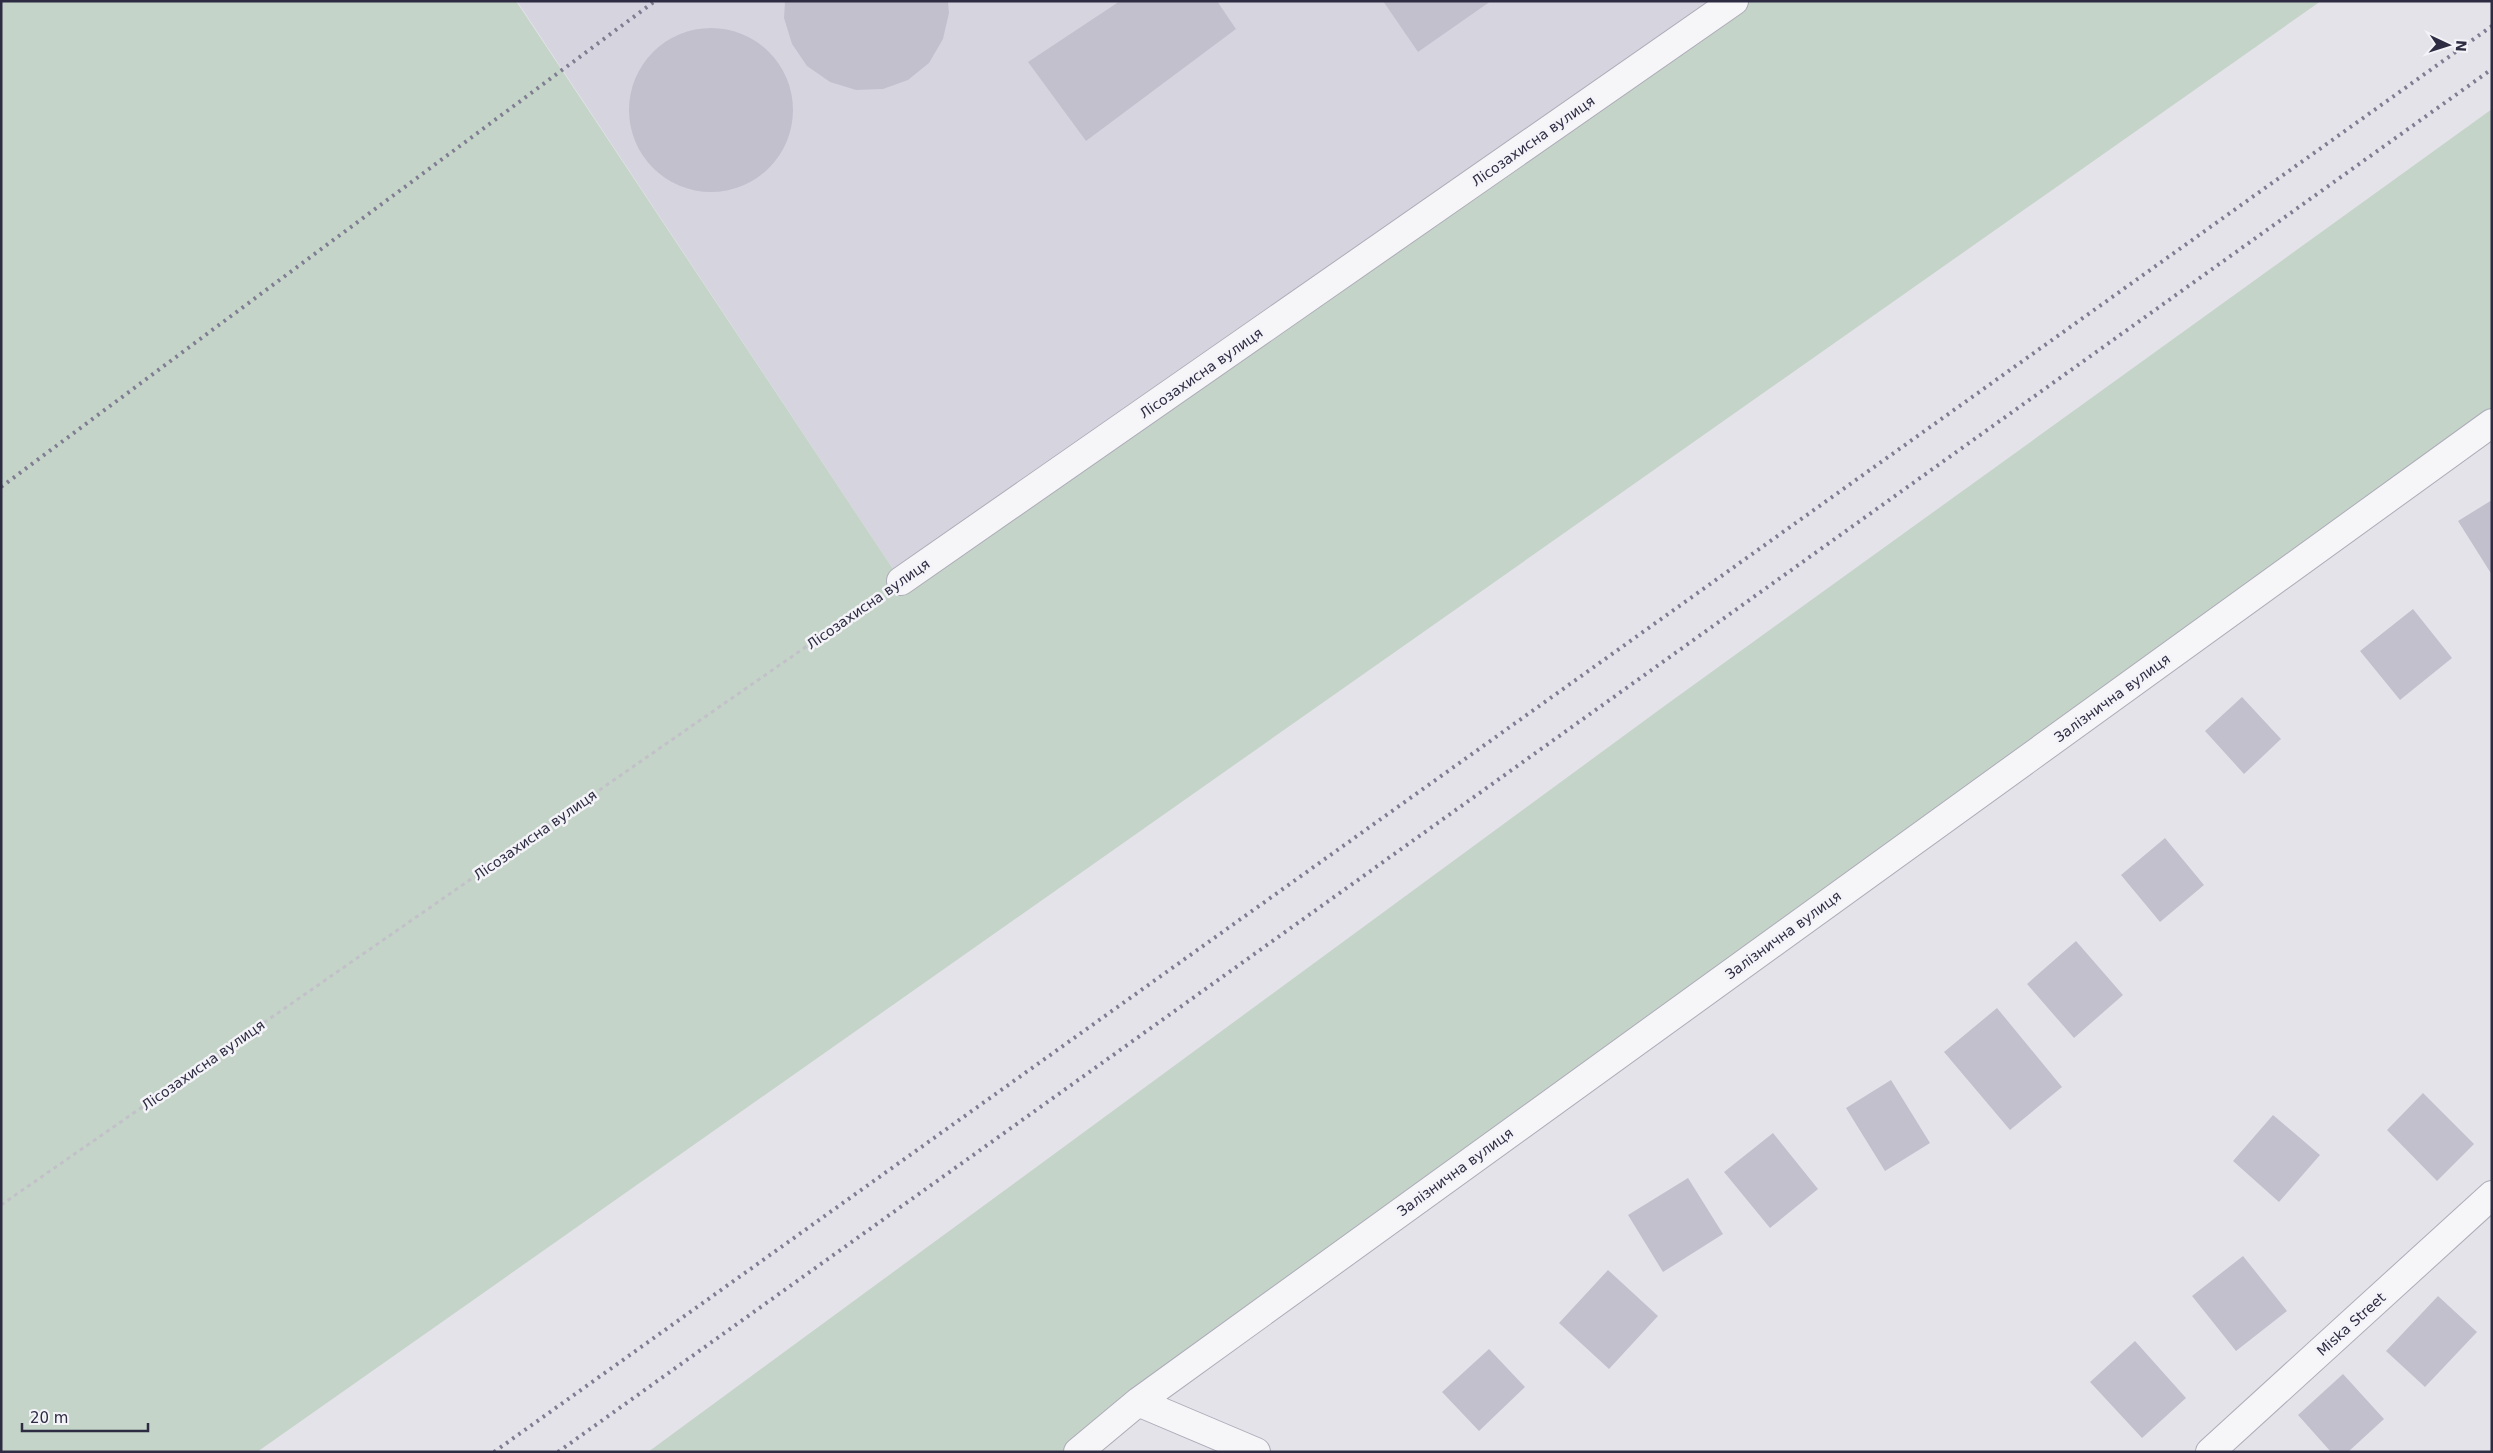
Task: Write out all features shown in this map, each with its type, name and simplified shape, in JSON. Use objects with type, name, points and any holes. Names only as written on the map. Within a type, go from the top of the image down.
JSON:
[{"type":"street","name":"Лісозахисна вулиця","points":[[901,581],[1734,1]]},
{"type":"street","name":"Залізнична вулиця","points":[[1078,1452],[1138,1402],[2492,423]]},
{"type":"street","name":"Miska Street","points":[[2210,1452],[2492,1195]]},
{"type":"street","points":[[1138,1402],[1256,1452]]},
{"type":"path","name":"Лісозахисна вулиця","points":[[1,1205],[901,581]]},
{"type":"shaded area","points":[[517,1],[1734,1],[901,581]]},
{"type":"green space","points":[[1,1],[516,1],[901,581],[1734,1],[2321,1],[257,1452],[1,1452]]},
{"type":"green space","points":[[2492,109],[2492,423],[1078,1452],[648,1452],[1663,707]]},
{"type":"building","points":[[785,1],[948,1],[949,13],[943,39],[929,63],[908,80],[883,89],[856,90],[830,82],[807,66],[792,44],[784,18]]},
{"type":"building","points":[[1120,1],[1217,1],[1236,29],[1086,141],[1028,62]]},
{"type":"building","points":[[1383,1],[1491,1],[1418,52]]},
{"type":"building","points":[[719,28],[735,31],[750,37],[775,58],[784,71],[790,86],[793,110],[792,126],[784,149],[763,174],[750,183],[735,189],[703,192],[687,189],[665,179],[642,156],[630,126],[629,102],[632,86],[642,64],[665,41],[695,29]]},
{"type":"building","points":[[2492,500],[2492,575],[2458,521]]},
{"type":"building","points":[[2413,609],[2452,658],[2400,700],[2360,651]]},
{"type":"building","points":[[2242,697],[2281,739],[2244,774],[2205,731]]},
{"type":"building","points":[[2165,838],[2204,885],[2160,922],[2121,875]]},
{"type":"building","points":[[2076,941],[2123,995],[2074,1038],[2027,984]]},
{"type":"building","points":[[1997,1008],[2062,1087],[2010,1130],[1944,1052]]},
{"type":"building","points":[[1891,1080],[1930,1143],[1885,1171],[1846,1108]]},
{"type":"building","points":[[2423,1093],[2474,1144],[2437,1181],[2387,1130]]},
{"type":"building","points":[[2273,1115],[2320,1155],[2279,1202],[2233,1161]]},
{"type":"building","points":[[1773,1133],[1818,1189],[1770,1228],[1724,1172]]},
{"type":"building","points":[[1688,1178],[1723,1234],[1663,1272],[1628,1215]]},
{"type":"building","points":[[2243,1256],[2287,1311],[2236,1351],[2192,1296]]},
{"type":"building","points":[[1608,1270],[1658,1316],[1609,1369],[1559,1323]]},
{"type":"building","points":[[2438,1296],[2477,1332],[2425,1387],[2386,1351]]},
{"type":"building","points":[[2135,1341],[2186,1398],[2142,1438],[2090,1382]]},
{"type":"building","points":[[1489,1349],[1525,1387],[1479,1431],[1442,1392]]},
{"type":"building","points":[[2343,1374],[2384,1419],[2348,1452],[2331,1452],[2298,1415]]},
{"type":"railway","points":[[1,487],[655,1]]},
{"type":"railway","points":[[494,1452],[2492,26]]},
{"type":"railway","points":[[558,1452],[2492,69]]}]
